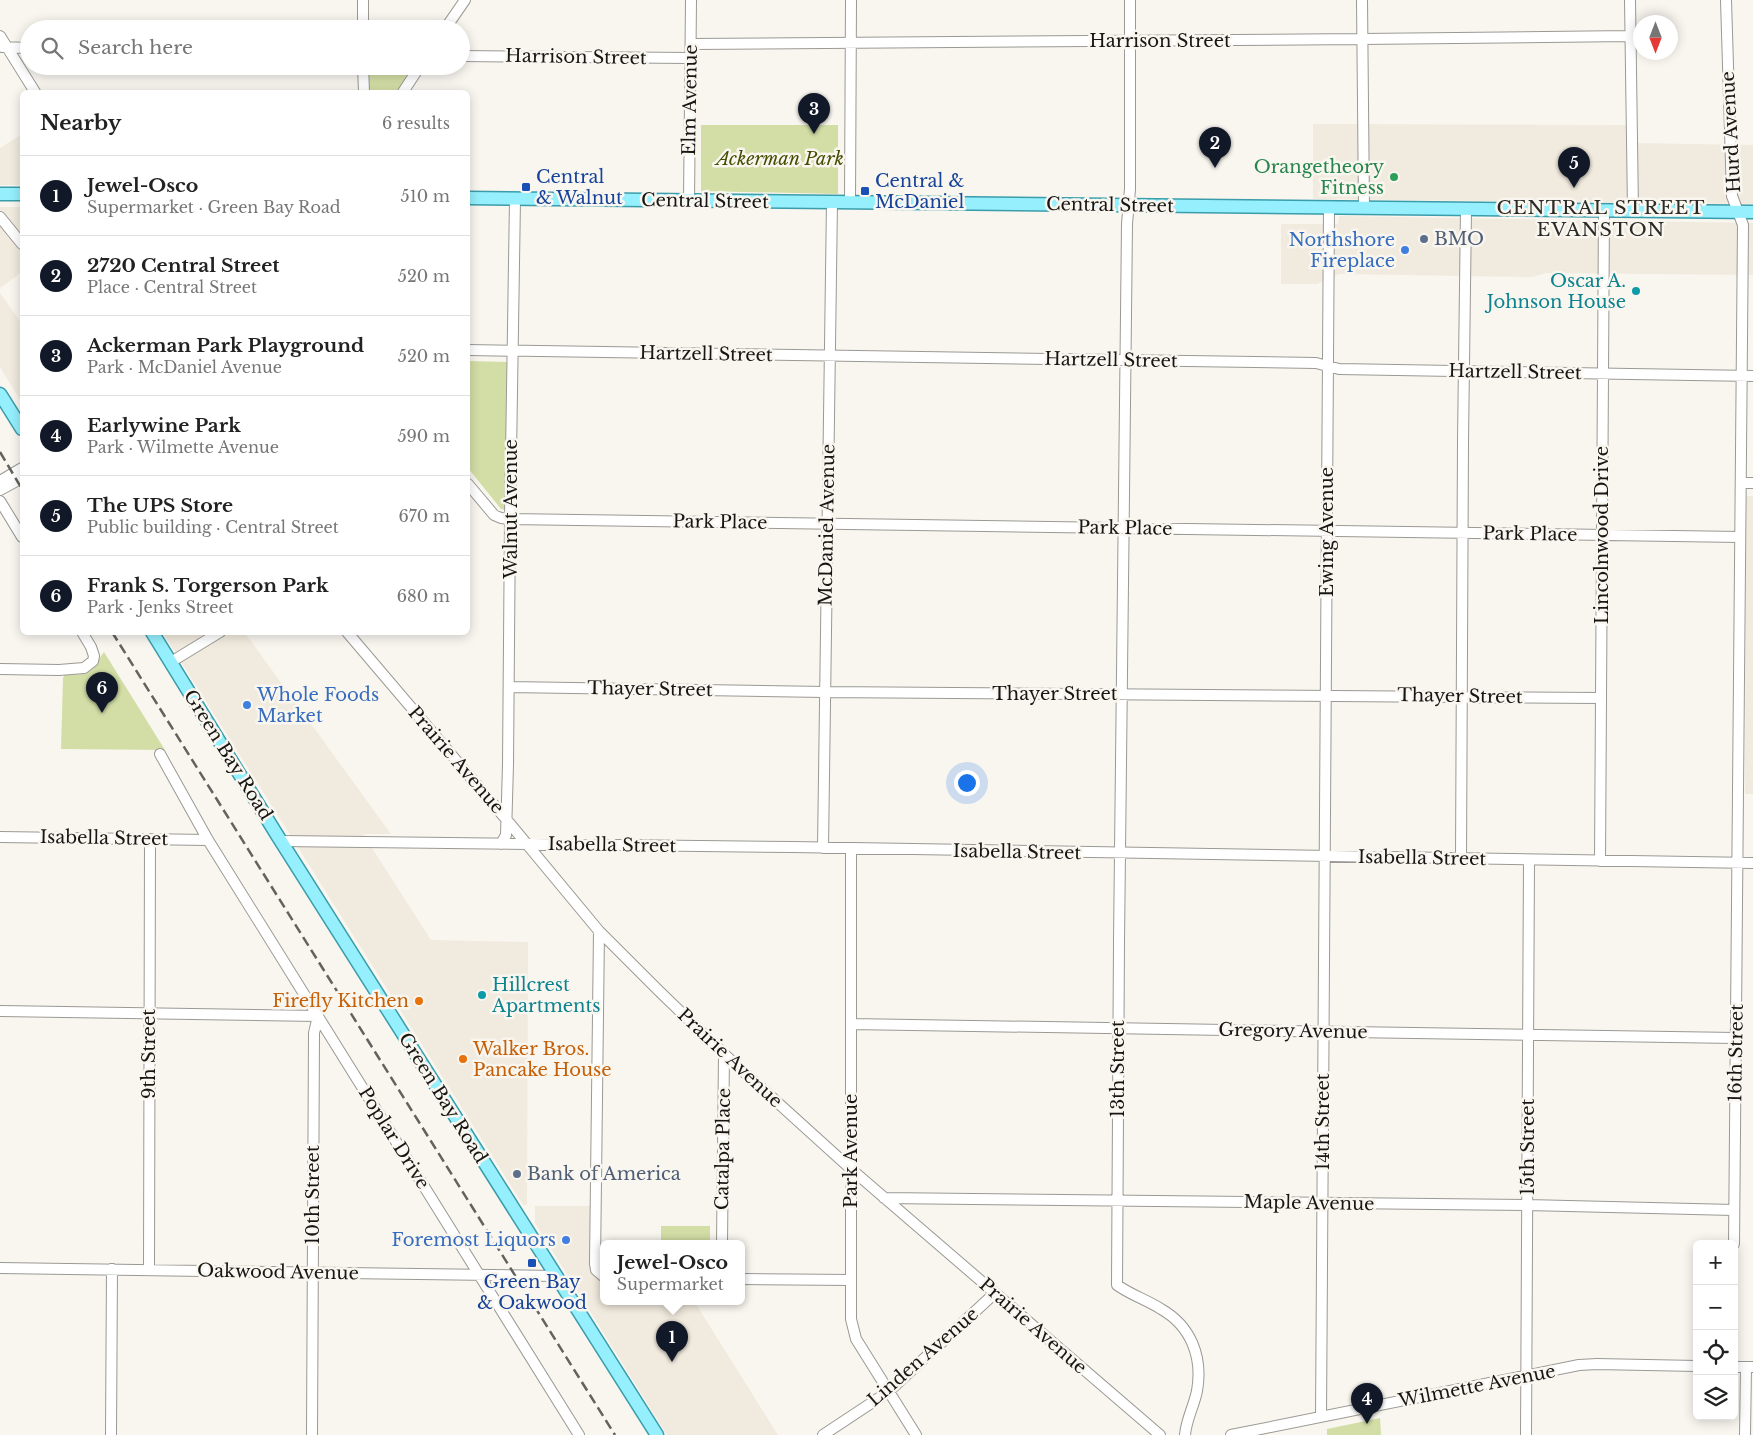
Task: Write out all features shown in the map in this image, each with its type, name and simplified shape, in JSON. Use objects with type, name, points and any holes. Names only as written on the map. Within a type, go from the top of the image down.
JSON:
[{"type":"main road","points":[[0,194],[20,194]]},
{"type":"main road","name":"Central Street","points":[[470,198],[1753,212]]},
{"type":"main road","points":[[0,394],[20,426]]},
{"type":"main road","name":"Green Bay Road","points":[[154,635],[281,841],[657,1435]]},
{"type":"street","points":[[363,0],[363,20]]},
{"type":"street","points":[[451,20],[465,0]]},
{"type":"street","name":"Elm Avenue","points":[[689,201],[691,0]]},
{"type":"street","points":[[850,0],[850,202]]},
{"type":"street","name":"13th Street","points":[[1130,0],[1130,189],[1128,205],[1120,854],[1117,1285],[1171,1315],[1187,1331],[1192,1342],[1197,1359],[1197,1390],[1185,1435]]},
{"type":"street","points":[[1362,0],[1364,208]]},
{"type":"street","points":[[1630,0],[1632,210]]},
{"type":"street","name":"Hurd Avenue","points":[[1726,0],[1732,196],[1743,225],[1748,376],[1741,483],[1738,863]]},
{"type":"street","points":[[0,36],[3,47],[20,71]]},
{"type":"street","name":"Harrison Street","points":[[691,44],[1362,40],[1629,36]]},
{"type":"street","points":[[3,47],[20,48]]},
{"type":"street","name":"Harrison Street","points":[[470,56],[691,58]]},
{"type":"street","points":[[23,75],[34,90]]},
{"type":"street","points":[[363,75],[364,90]]},
{"type":"street","points":[[404,90],[414,75]]},
{"type":"street","name":"Walnut Avenue","points":[[501,844],[506,835],[515,199]]},
{"type":"street","name":"McDaniel Avenue","points":[[823,848],[832,202]]},
{"type":"street","name":"Ewing Avenue","points":[[1325,857],[1329,207]]},
{"type":"street","points":[[1461,859],[1466,208]]},
{"type":"street","name":"Lincolnwood Drive","points":[[1600,861],[1604,210]]},
{"type":"street","points":[[0,217],[20,242]]},
{"type":"street","name":"Hartzell Street","points":[[470,350],[1316,363],[1339,369],[1748,376]]},
{"type":"street","points":[[0,481],[20,469]]},
{"type":"street","points":[[0,490],[20,479]]},
{"type":"street","points":[[1741,483],[1753,483]]},
{"type":"street","points":[[470,486],[494,515],[510,519]]},
{"type":"street","points":[[0,501],[20,534]]},
{"type":"street","name":"Park Place","points":[[510,519],[1740,538]]},
{"type":"street","points":[[0,669],[80,669],[88,666],[93,661],[93,651],[84,635]]},
{"type":"street","points":[[171,662],[215,635]]},
{"type":"street","name":"Prairie Avenue","points":[[350,635],[599,931],[724,1054],[851,1169],[1160,1435]]},
{"type":"street","name":"Thayer Street","points":[[509,687],[825,692],[1601,698]]},
{"type":"street","name":"Poplar Drive","points":[[160,754],[208,840],[579,1435]]},
{"type":"street","name":"Isabella Street","points":[[0,837],[208,840]]},
{"type":"street","name":"9th Street","points":[[149,1270],[150,839]]},
{"type":"street","name":"Isabella Street","points":[[281,841],[851,848],[1120,854],[1753,863]]},
{"type":"street","name":"Park Avenue","points":[[851,848],[851,1319],[856,1339],[916,1435]]},
{"type":"street","name":"14th Street","points":[[1321,1417],[1325,857]]},
{"type":"street","name":"15th Street","points":[[1526,1435],[1529,860]]},
{"type":"street","name":"16th Street","points":[[1734,1240],[1738,863]]},
{"type":"street","points":[[599,931],[595,1264],[596,1270],[600,1274]]},
{"type":"street","points":[[0,1011],[318,1016]]},
{"type":"street","name":"10th Street","points":[[312,1435],[314,1033],[318,1016]]},
{"type":"street","name":"Gregory Avenue","points":[[851,1024],[1736,1038]]},
{"type":"street","name":"Catalpa Place","points":[[722,1240],[724,1054]]},
{"type":"street","name":"Maple Avenue","points":[[884,1198],[1527,1205],[1734,1210]]},
{"type":"street","name":"Oakwood Avenue","points":[[0,1268],[556,1276]]},
{"type":"street","points":[[111,1435],[112,1269]]},
{"type":"street","points":[[745,1279],[851,1280]]},
{"type":"street","name":"Linden Avenue","points":[[823,1435],[888,1392],[995,1293]]},
{"type":"street","name":"Wilmette Avenue","points":[[1231,1435],[1579,1365],[1693,1366]]},
{"type":"street","points":[[1745,1435],[1749,1367]]},
{"type":"shaded area","points":[[1313,124],[1630,125],[1630,143],[1753,145],[1753,204],[1313,199]]},
{"type":"shaded area","points":[[20,135],[20,185],[0,185],[0,148]]},
{"type":"shaded area","points":[[0,207],[20,207],[20,273],[0,288]]},
{"type":"shaded area","points":[[1339,216],[1753,223],[1753,275],[1546,273],[1533,277],[1339,274],[1317,284],[1281,284],[1281,224],[1338,224]]},
{"type":"shaded area","points":[[0,293],[20,321],[20,400],[0,367]]},
{"type":"shaded area","points":[[1746,496],[1753,496],[1753,794],[1745,794]]},
{"type":"shaded area","points":[[164,635],[246,635],[391,834],[363,834],[431,940],[528,942],[527,1205],[523,1205]]},
{"type":"shaded area","points":[[535,1206],[590,1206],[590,1264],[591,1271],[600,1279],[600,1305],[697,1305],[778,1435],[667,1435],[535,1223]]},
{"type":"green space","points":[[366,75],[408,75],[399,90],[366,90]]},
{"type":"green space","name":"Ackerman Park","points":[[701,125],[838,125],[838,194],[701,191]]},
{"type":"green space","points":[[470,361],[507,362],[505,510],[501,509],[470,470]]},
{"type":"green space","points":[[104,652],[165,750],[61,749],[63,678],[65,674],[77,675],[89,672]]},
{"type":"green space","points":[[661,1226],[710,1226],[710,1240],[661,1240]]},
{"type":"green space","points":[[1380,1418],[1381,1435],[1327,1435],[1327,1429]]},
{"type":"railway","points":[[0,452],[20,486]]},
{"type":"railway","points":[[114,635],[615,1435]]},
{"type":"place","name":"Ackerman Park Playground","points":[[814,134]]},
{"type":"place","name":"2720 Central Street","points":[[1215,168]]},
{"type":"place","name":"Orangetheory Fitness","points":[[1394,177]]},
{"type":"place","name":"Central & Walnut","points":[[526,187]]},
{"type":"place","name":"The UPS Store","points":[[1574,188]]},
{"type":"place","name":"Central & McDaniel","points":[[865,191]]},
{"type":"place","name":"BMO","points":[[1424,239]]},
{"type":"place","name":"Northshore Fireplace","points":[[1405,250]]},
{"type":"place","name":"Oscar A. Johnson House","points":[[1636,291]]},
{"type":"place","name":"Whole Foods Market","points":[[247,705]]},
{"type":"place","name":"Frank S. Torgerson Park","points":[[102,713]]},
{"type":"place","name":"Hillcrest Apartments","points":[[482,995]]},
{"type":"place","name":"Firefly Kitchen","points":[[419,1001]]},
{"type":"place","name":"Walker Bros. Pancake House","points":[[463,1059]]},
{"type":"place","name":"Bank of America","points":[[517,1174]]},
{"type":"place","name":"Foremost Liquors","points":[[566,1240]]},
{"type":"place","name":"Green Bay & Oakwood","points":[[532,1263]]},
{"type":"place","name":"Jewel-Osco","points":[[672,1362]]},
{"type":"place","name":"Earlywine Park","points":[[1367,1424]]},
{"type":"district","name":"CENTRAL STREET EVANSTON","points":[[1601,218]]}]
